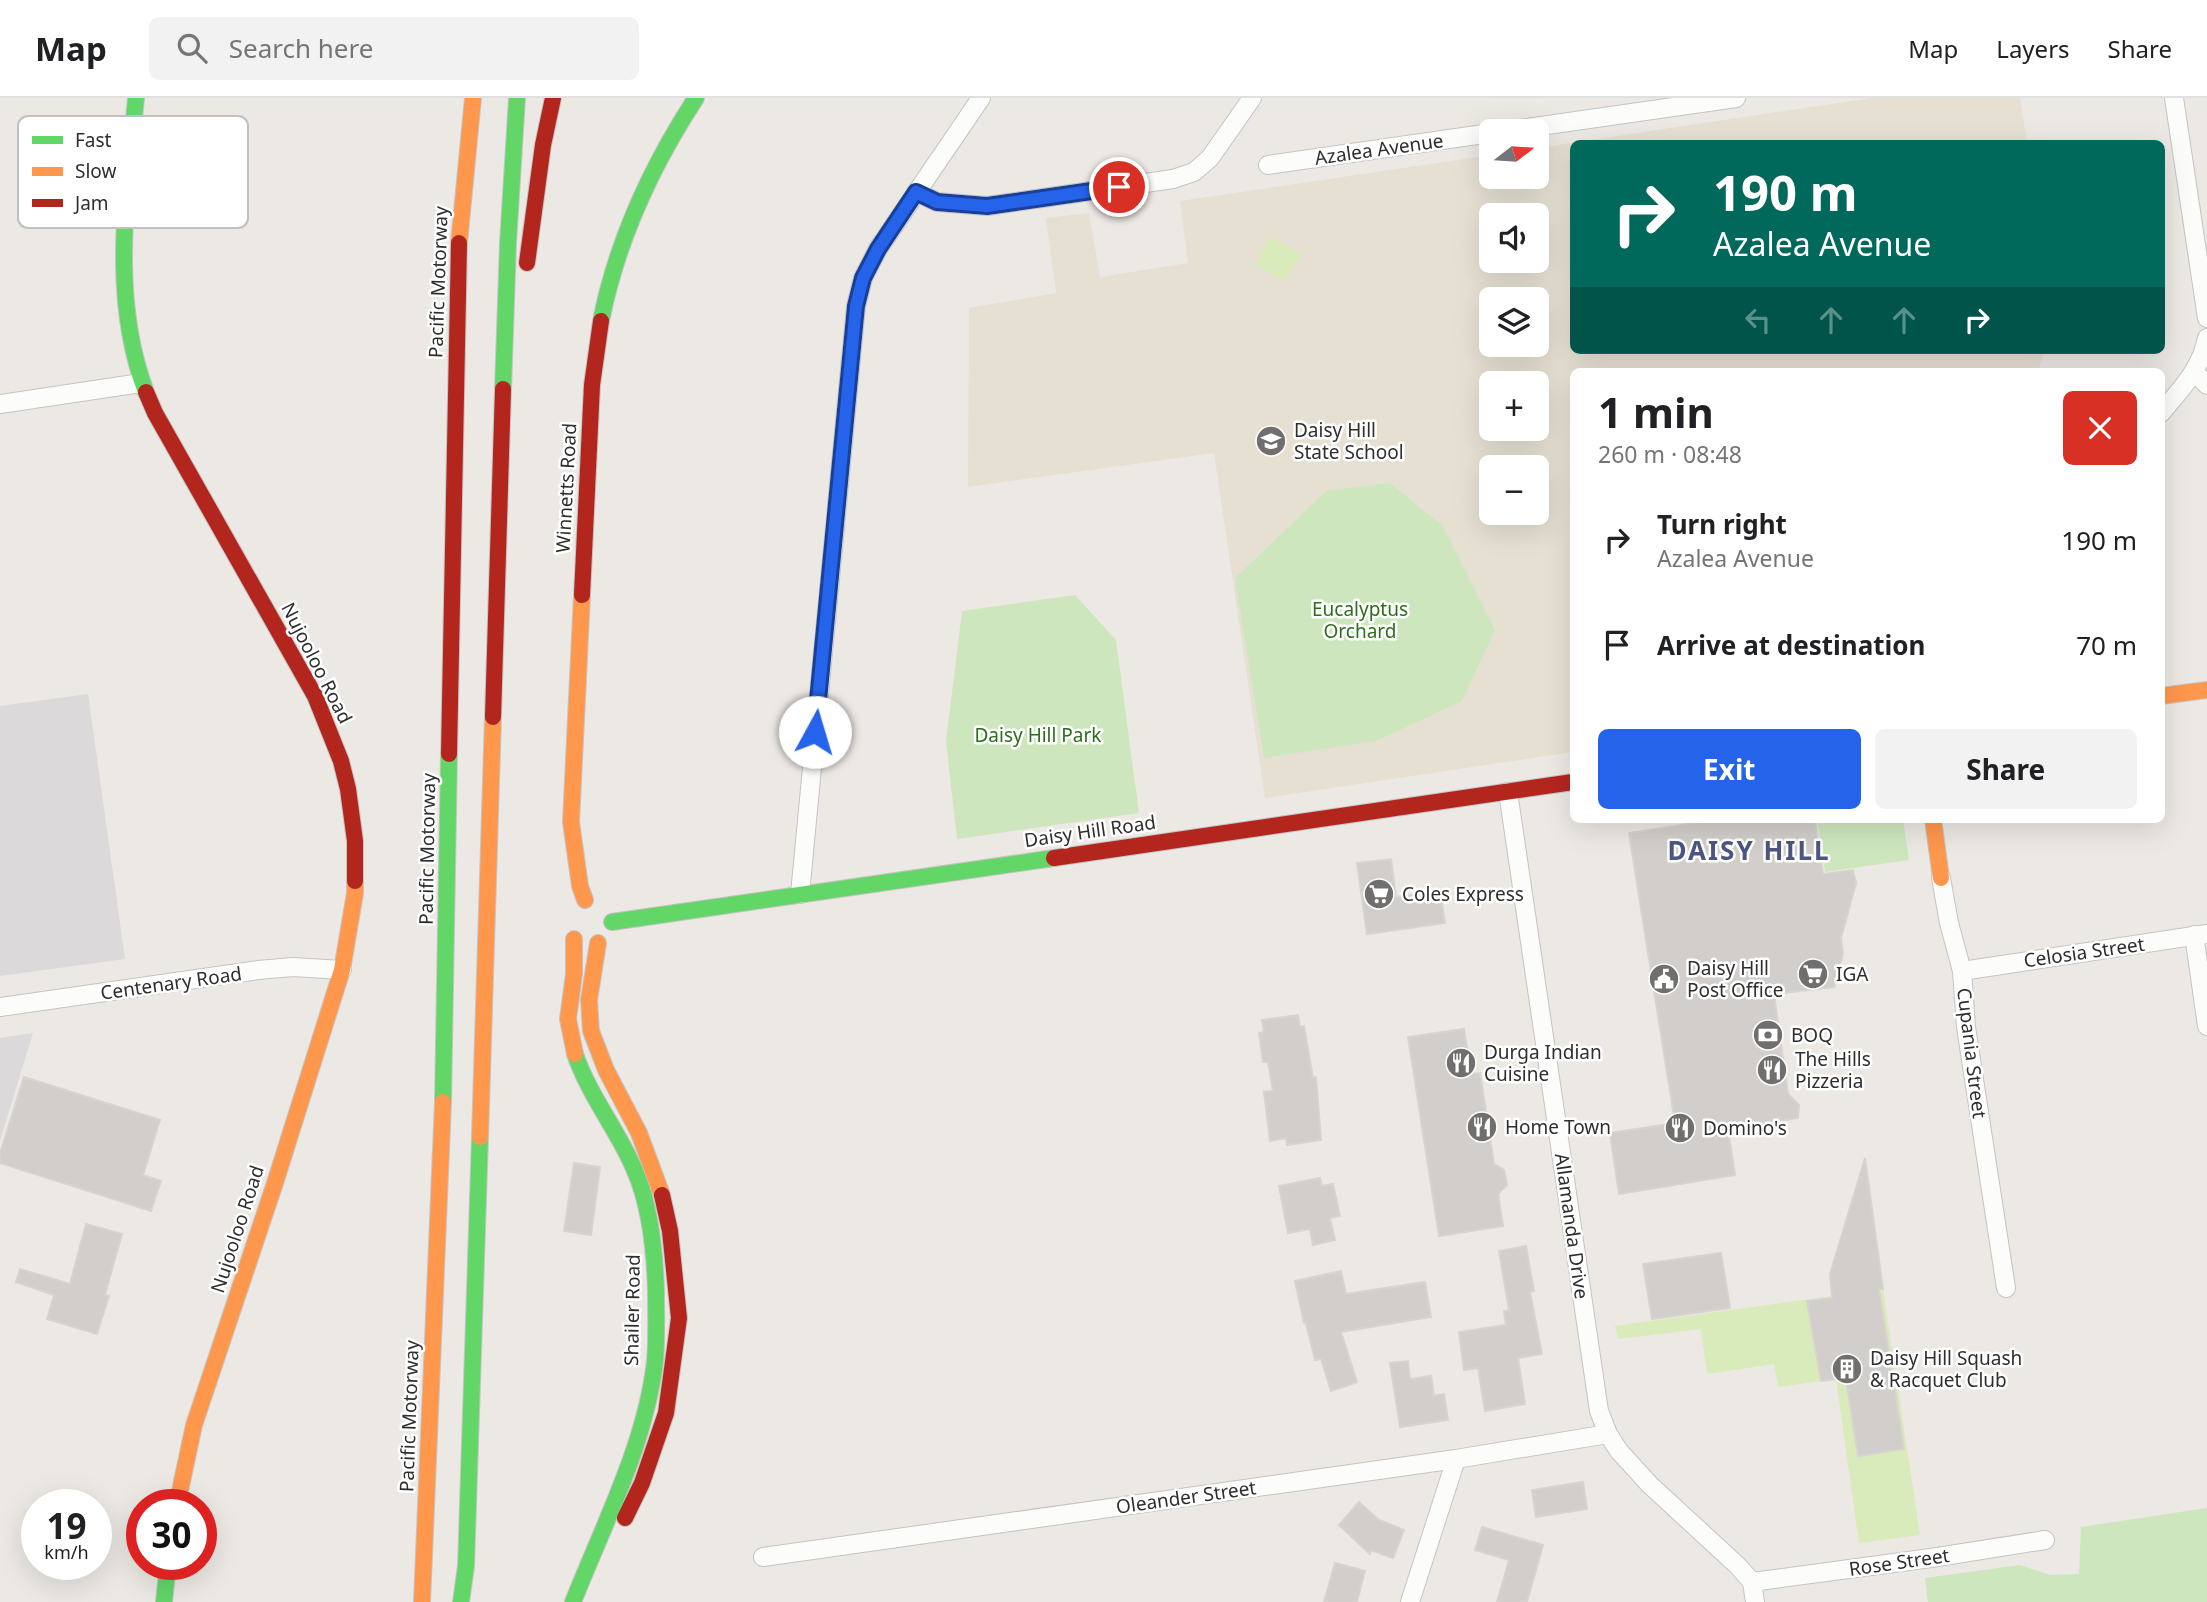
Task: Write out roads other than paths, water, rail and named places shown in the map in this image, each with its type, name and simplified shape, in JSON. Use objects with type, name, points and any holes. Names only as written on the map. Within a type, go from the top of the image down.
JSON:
[{"type":"main road","name":"Nujooloo Road","points":[[135,116],[136,98]]},
{"type":"main road","name":"Pacific Motorway","points":[[422,1602],[443,1105],[459,228],[473,98]]},
{"type":"main road","points":[[461,1602],[467,1552],[508,243],[517,98]]},
{"type":"main road","points":[[502,443],[543,145],[553,98]]},
{"type":"main road","name":"Winnetts Road","points":[[612,922],[612,917],[591,903],[580,886],[571,822],[592,385],[602,313],[620,249],[643,187],[696,98]]},
{"type":"main road","name":"Nujooloo Road","points":[[126,228],[124,258],[127,325],[141,383],[155,413],[315,696],[334,743],[348,789],[355,841],[355,893],[342,970],[279,1171],[194,1425],[180,1489]]},
{"type":"main road","points":[[2165,695],[2207,690]]},
{"type":"main road","name":"Daisy Hill Road","points":[[612,922],[1570,782]]},
{"type":"main road","name":"Cupania Street","points":[[1934,823],[1941,878]]},
{"type":"main road","points":[[598,943],[608,935],[612,922]]},
{"type":"main road","name":"Shailer Road","points":[[573,1602],[610,1518],[645,1413],[655,1361],[656,1307],[655,1251],[641,1186],[616,1131],[581,1072],[572,1046],[568,1019],[574,974],[571,932],[586,944],[598,943],[589,1000],[591,1031],[606,1070],[639,1133],[660,1187],[670,1231],[678,1318],[666,1413],[642,1483],[588,1602]]},
{"type":"main road","points":[[164,1602],[166,1580]]},
{"type":"street","points":[[800,894],[856,306],[863,278],[878,249],[981,98]]},
{"type":"street","points":[[916,192],[937,202],[987,206],[1173,178],[1194,172],[1210,159],[1252,98]]},
{"type":"street","points":[[1549,125],[1736,98]]},
{"type":"street","points":[[2174,98],[2207,318]]},
{"type":"street","name":"Azalea Avenue","points":[[1268,165],[1479,135]]},
{"type":"street","points":[[2165,410],[2201,379],[2207,338]]},
{"type":"street","points":[[0,404],[141,383]]},
{"type":"street","name":"Allamanda Drive","points":[[1508,792],[1599,1411],[1608,1434],[1619,1451],[1650,1485],[1752,1582]]},
{"type":"street","name":"Cupania Street","points":[[1941,878],[1949,923],[1962,971],[1966,1027],[2006,1288]]},
{"type":"street","points":[[2200,934],[2207,1026]]},
{"type":"street","name":"Celosia Street","points":[[1962,971],[2200,934]]},
{"type":"street","name":"Centenary Road","points":[[0,1007],[258,970],[293,967],[342,970]]},
{"type":"street","name":"Oleander Street","points":[[763,1557],[1456,1459],[1608,1434]]},
{"type":"street","points":[[1410,1602],[1456,1459]]},
{"type":"street","name":"Rose Street","points":[[1752,1582],[2045,1540]]},
{"type":"street","points":[[1752,1582],[1755,1602]]},
{"type":"place","name":"Daisy Hill State School","points":[[1271,441]]},
{"type":"place","name":"Coles Express","points":[[1379,894]]},
{"type":"place","name":"IGA","points":[[1813,974]]},
{"type":"place","name":"Daisy Hill Post Office","points":[[1664,979]]},
{"type":"place","name":"BOQ","points":[[1768,1035]]},
{"type":"place","name":"Durga Indian Cuisine","points":[[1461,1063]]},
{"type":"place","name":"The Hills Pizzeria","points":[[1772,1070]]},
{"type":"place","name":"Home Town","points":[[1482,1127]]},
{"type":"place","name":"Domino's","points":[[1680,1128]]},
{"type":"place","name":"Daisy Hill Squash & Racquet Club","points":[[1847,1369]]},
{"type":"district","name":"DAISY HILL","points":[[1749,850]]},
{"type":"park label","name":"Eucalyptus Orchard","points":[[1360,620]]},
{"type":"park label","name":"Daisy Hill Park","points":[[1038,735]]}]
